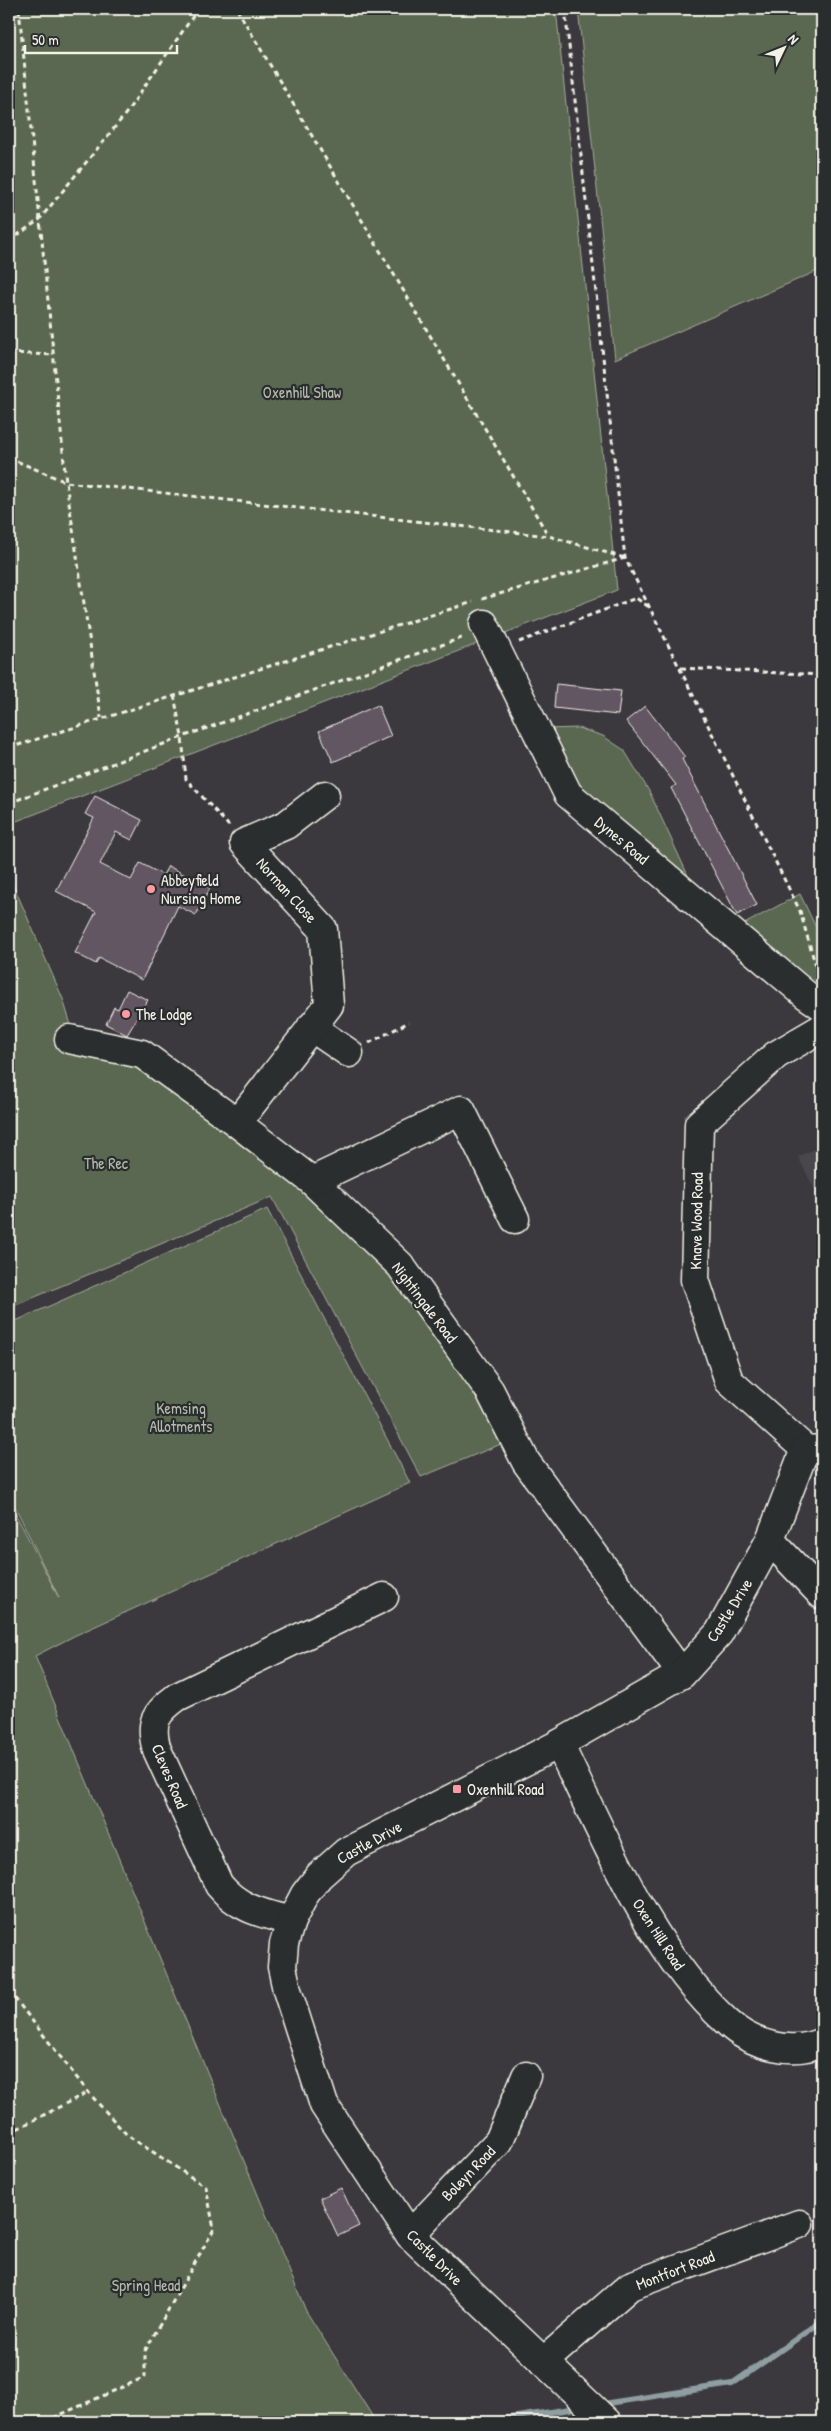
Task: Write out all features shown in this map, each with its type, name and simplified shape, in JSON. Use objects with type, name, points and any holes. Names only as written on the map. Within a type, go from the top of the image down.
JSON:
[{"type":"street","name":"Dynes Road","points":[[490,635],[568,794],[806,995],[822,1006]]},
{"type":"street","name":"Norman Close","points":[[237,1123],[329,1005],[323,929],[244,843],[286,825],[325,795]]},
{"type":"street","points":[[311,1027],[349,1053]]},
{"type":"street","name":"Knave Wood Road","points":[[814,1449],[729,1381],[695,1280],[699,1124],[776,1054],[822,1028]]},
{"type":"street","name":"Nightingale Road","points":[[70,1039],[142,1054],[237,1123],[312,1181],[400,1266],[490,1391],[526,1462],[682,1674]]},
{"type":"street","points":[[312,1181],[461,1110],[515,1219]]},
{"type":"street","name":"Castle Drive","points":[[607,2422],[410,2235],[324,2105],[319,2094],[282,1966],[284,1944],[291,1921],[305,1894],[319,1876],[346,1852],[558,1744],[682,1674],[718,1634],[770,1540],[814,1449]]},
{"type":"street","points":[[770,1540],[822,1594]]},
{"type":"street","name":"Cleves Road","points":[[291,1921],[260,1913],[231,1899],[219,1884],[158,1750],[154,1738],[154,1724],[160,1712],[177,1697],[384,1597]]},
{"type":"street","name":"Oxen Hill Road","points":[[558,1744],[629,1888],[671,1955],[702,1996],[728,2024],[758,2042],[776,2047],[798,2048],[822,2042]]},
{"type":"street","name":"Boleyn Road","points":[[410,2235],[499,2141],[526,2076]]},
{"type":"street","name":"Montfort Road","points":[[543,2362],[630,2286],[798,2224]]},
{"type":"path","points":[[19,9],[66,482],[101,718]]},
{"type":"path","points":[[9,242],[39,220],[124,116],[198,9]]},
{"type":"path","points":[[238,9],[549,536]]},
{"type":"path","points":[[565,9],[625,558],[800,910],[820,976]]},
{"type":"path","points":[[9,353],[54,355]]},
{"type":"path","points":[[9,458],[66,482],[549,536],[625,558]]},
{"type":"path","points":[[9,748],[476,601],[625,558]]},
{"type":"path","points":[[9,803],[182,737],[490,635],[636,598],[650,607]]},
{"type":"path","points":[[681,668],[822,675]]},
{"type":"path","points":[[174,695],[182,737],[186,779],[244,843]]},
{"type":"path","points":[[349,1053],[409,1022]]},
{"type":"path","points":[[9,1991],[88,2092],[127,2135],[206,2187],[214,2229],[145,2351],[145,2377],[44,2422]]},
{"type":"path","points":[[9,2132],[88,2092]]},
{"type":"shaded area","points":[[822,1145],[822,1204],[798,1157]]},
{"type":"green space","name":"Oxenhill Shaw","points":[[9,9],[556,9],[617,590],[9,824]]},
{"type":"green space","points":[[578,9],[822,9],[822,269],[615,359]]},
{"type":"green space","points":[[578,728],[603,736],[624,750],[649,791],[691,882],[577,785],[545,729]]},
{"type":"green space","name":"The Rec","points":[[9,875],[63,999],[79,1051],[132,1065],[229,1130],[315,1195],[399,1279],[484,1397],[506,1442],[421,1477],[272,1197],[9,1308]]},
{"type":"green space","points":[[800,894],[822,940],[822,998],[737,928]]},
{"type":"green space","points":[[267,1209],[410,1483],[76,1635],[35,1656],[306,2311],[376,2422],[9,2422],[9,1501],[59,1598],[9,1494],[9,1324]]},
{"type":"building","points":[[556,684],[621,691],[618,715],[554,708]]},
{"type":"building","points":[[378,705],[391,736],[333,762],[319,731]]},
{"type":"building","points":[[645,706],[685,757],[682,759],[757,905],[737,915],[671,788],[676,785],[626,721]]},
{"type":"building","name":"Abbeyfield Nursing Home","points":[[95,796],[142,820],[132,840],[116,832],[100,864],[131,880],[140,863],[163,875],[168,866],[210,888],[196,915],[178,906],[142,980],[99,958],[96,964],[75,953],[96,912],[56,891],[94,818],[85,814]]},
{"type":"building","name":"The Lodge","points":[[127,990],[148,1000],[127,1035],[106,1024],[114,1007],[118,1009]]},
{"type":"building","points":[[341,2188],[359,2226],[338,2236],[320,2198]]},
{"type":"waterway","points":[[609,2403],[732,2384],[822,2321]]},
{"type":"waterway","points":[[484,2422],[570,2409]]},
{"type":"place","name":"Abbeyfield Nursing Home","points":[[151,889]]},
{"type":"place","name":"The Lodge","points":[[126,1014]]},
{"type":"place","name":"Oxenhill Road","points":[[457,1789]]},
{"type":"park label","name":"Kemsing Allotments","points":[[181,1417]]},
{"type":"park label","name":"Spring Head","points":[[146,2285]]}]
